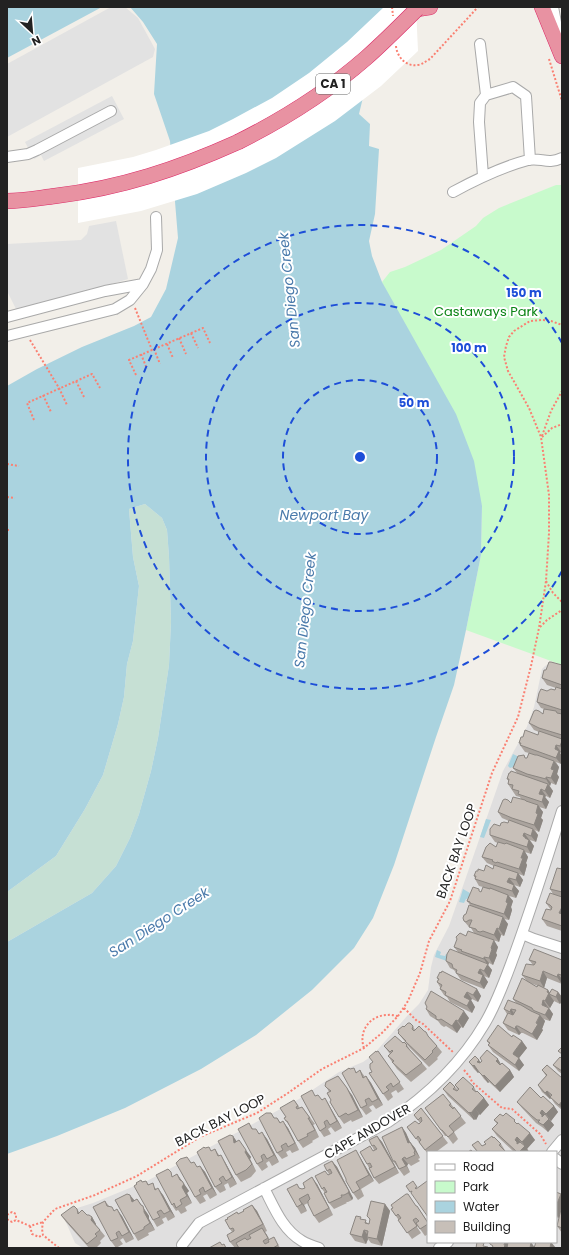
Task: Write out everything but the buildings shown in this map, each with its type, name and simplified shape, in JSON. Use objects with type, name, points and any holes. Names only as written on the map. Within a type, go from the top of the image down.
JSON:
[{"type":"highway","points":[[542,7],[562,56]]},
{"type":"highway","name":"CA 1","points":[[12,202],[78,193],[136,180],[179,167],[238,142],[269,126],[304,105],[351,70],[422,8]]},
{"type":"street","points":[[553,7],[562,56]]},
{"type":"street","points":[[480,44],[486,95]]},
{"type":"street","points":[[483,176],[479,122],[480,103],[486,95],[513,87],[526,96],[530,160]]},
{"type":"street","points":[[7,157],[28,154],[111,111]]},
{"type":"street","points":[[453,192],[483,176],[530,160],[554,162],[562,158]]},
{"type":"street","points":[[7,336],[115,309],[130,300],[143,284],[151,269],[157,250],[156,217]]},
{"type":"street","points":[[7,317],[105,291],[143,284]]},
{"type":"street","name":"CAPE ANDOVER","points":[[182,1245],[199,1223],[388,1122],[425,1096],[458,1061],[485,1024],[494,1006],[522,934],[562,811]]},
{"type":"street","points":[[522,934],[562,948]]},
{"type":"street","points":[[555,1151],[562,1140]]},
{"type":"street","points":[[264,1188],[279,1217],[290,1232],[302,1241],[319,1248]]},
{"type":"path","points":[[396,45],[397,52],[401,59],[409,64],[422,64],[430,59],[478,7]]},
{"type":"path","points":[[139,315],[160,364]]},
{"type":"path","name":"BACK BAY LOOP","points":[[43,1222],[55,1210],[95,1195],[137,1176],[200,1137],[258,1113],[322,1069],[364,1048],[384,1032],[404,1008],[415,987],[429,941],[450,901],[492,773],[518,716],[539,628],[546,581],[550,533],[549,495],[541,437],[529,408],[508,371],[504,357],[506,346],[509,337],[514,331],[530,321],[551,321],[562,325]]},
{"type":"path","points":[[136,375],[129,360],[141,354],[203,328],[210,343]]},
{"type":"path","points":[[25,332],[59,388],[67,405]]},
{"type":"path","points":[[191,333],[198,348]]},
{"type":"path","points":[[180,338],[186,354]]},
{"type":"path","points":[[167,344],[173,358]]},
{"type":"path","points":[[141,354],[147,369]]},
{"type":"path","points":[[34,420],[27,403],[43,395],[92,374],[100,388]]},
{"type":"path","points":[[76,381],[84,397]]},
{"type":"path","points":[[541,437],[551,411],[562,391]]},
{"type":"path","points":[[43,395],[51,412]]},
{"type":"path","points":[[541,437],[552,428],[562,424]]},
{"type":"path","points":[[7,464],[20,466]]},
{"type":"path","points":[[7,497],[15,498]]},
{"type":"path","points":[[546,581],[553,593],[562,602]]},
{"type":"path","points":[[539,628],[547,620],[562,610]]},
{"type":"path","points":[[404,1008],[454,1053],[462,1069],[470,1077],[472,1082],[502,1108],[512,1109],[540,1134],[552,1151]]},
{"type":"path","points":[[364,1048],[362,1037],[365,1028],[370,1022],[388,1014],[398,1016]]},
{"type":"path","points":[[7,1215],[12,1212],[16,1214],[16,1220]]},
{"type":"path","points":[[7,1220],[12,1222],[16,1220],[30,1226],[43,1222],[43,1235],[59,1248]]},
{"type":"path","points":[[30,1226],[32,1234],[39,1237],[43,1235]]},
{"type":"shaded area","points":[[111,7],[125,7],[138,18],[155,49],[153,57],[7,137],[7,64]]},
{"type":"shaded area","points":[[112,96],[124,119],[44,161],[41,155],[34,159],[25,142]]},
{"type":"shaded area","points":[[116,221],[128,279],[70,297],[16,309],[7,291],[7,244],[81,240],[87,234],[89,226]]},
{"type":"shaded area","points":[[550,663],[562,665],[562,1248],[83,1248],[75,1243],[65,1220],[71,1210],[93,1203],[147,1181],[299,1099],[339,1072],[363,1062],[373,1055],[419,1004],[428,990],[434,955],[449,926],[503,771],[526,729],[534,707],[542,669]]},
{"type":"green space","name":"Castaways Park","points":[[556,185],[562,185],[562,665],[466,630],[481,555],[482,506],[382,282],[390,272],[405,267],[441,250],[476,226],[483,218],[499,208]]},
{"type":"green space","points":[[145,504],[162,518],[167,530],[171,622],[169,665],[158,738],[151,771],[139,814],[130,838],[116,866],[92,893],[7,942],[7,892],[56,856],[85,809],[103,775],[118,724],[124,697],[127,664],[133,641],[139,586],[133,557],[129,509]]},
{"type":"water","points":[[7,7],[102,7],[7,58]]},
{"type":"water","name":"Newport Bay","points":[[130,7],[391,7],[383,14],[359,114],[370,124],[369,146],[379,149],[375,214],[369,241],[372,256],[382,282],[456,414],[474,461],[482,506],[481,555],[454,685],[394,865],[373,918],[354,948],[312,990],[256,1035],[201,1069],[125,1108],[57,1136],[7,1154],[7,942],[92,893],[116,866],[130,838],[139,814],[151,771],[158,738],[169,665],[171,622],[167,530],[162,518],[145,504],[129,509],[133,557],[139,586],[133,641],[127,664],[124,697],[118,724],[103,775],[85,809],[56,856],[7,892],[7,386],[37,369],[82,347],[134,326],[151,317],[166,289],[178,238],[170,141],[154,94],[157,44],[143,22]]},
{"type":"water","points":[[513,754],[517,756],[518,759],[516,766],[510,768],[508,766]]},
{"type":"water","points":[[486,819],[491,820],[484,838],[480,837]]},
{"type":"water","points":[[463,889],[470,893],[469,898],[466,899],[464,903],[459,902]]},
{"type":"water","points":[[437,950],[441,952],[440,955],[449,955],[447,961],[435,957]]},
{"type":"pier","points":[[384,7],[416,7],[418,51],[381,86],[335,121],[276,158],[246,173],[197,194],[141,211],[78,223],[78,168],[133,157],[156,150],[209,131],[233,119],[272,98],[309,73],[347,42]]},
{"type":"water label","name":"San Diego Creek","points":[[289,290]]},
{"type":"water label","name":"San Diego Creek","points":[[305,610]]},
{"type":"water label","name":"San Diego Creek","points":[[159,922]]}]
